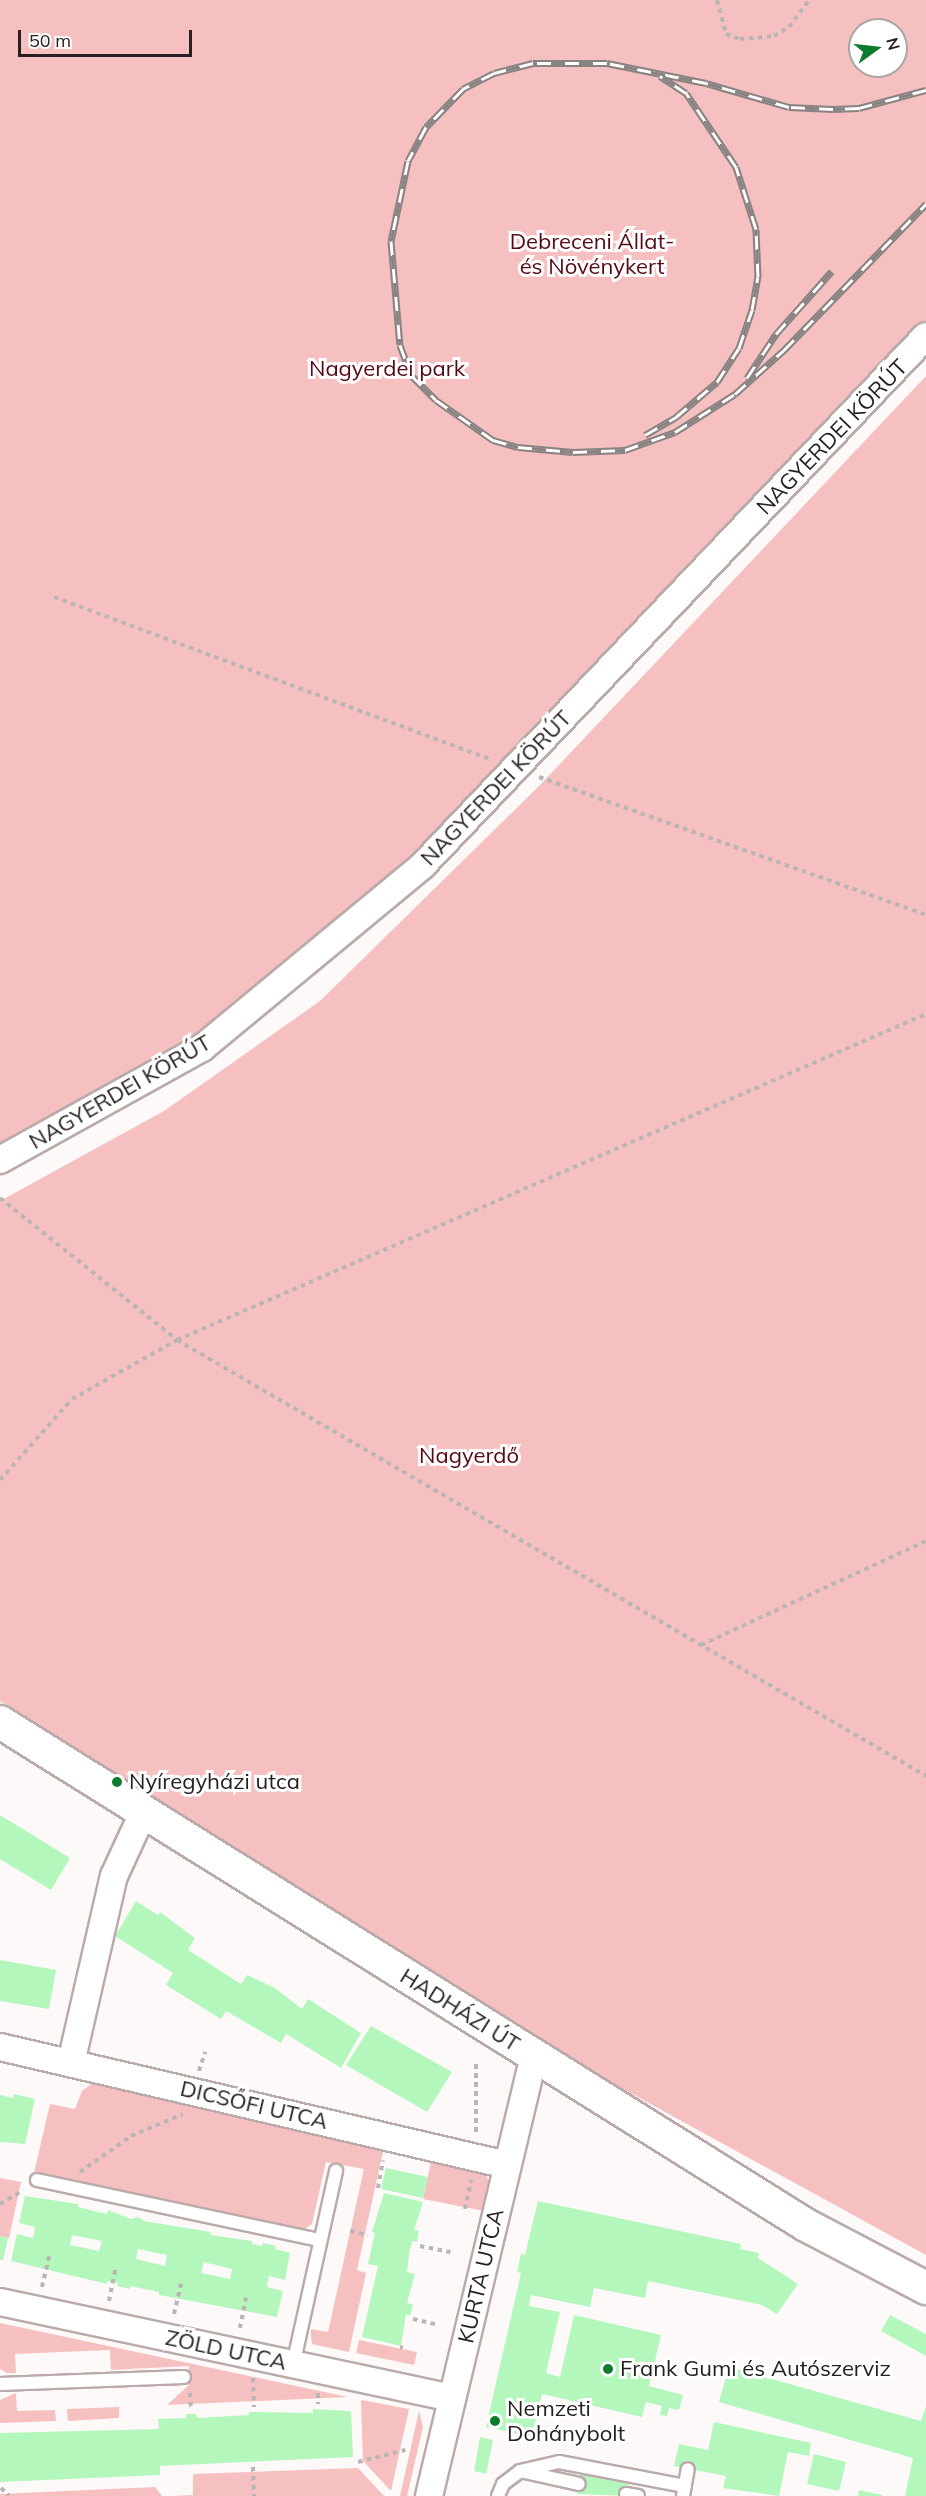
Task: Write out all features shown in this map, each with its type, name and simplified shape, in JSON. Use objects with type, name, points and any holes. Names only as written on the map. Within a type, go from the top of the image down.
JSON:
[{"type":"street","name":"NAGYERDEI KÖRÚT","points":[[0,1160],[202,1048],[422,866],[926,336]]},
{"type":"street","name":"HADHÁZI ÚT","points":[[0,1722],[806,2225],[926,2289]]},
{"type":"street","points":[[71,2062],[114,1876],[143,1813]]},
{"type":"street","name":"DICSŐFI UTCA","points":[[0,2047],[193,2090],[507,2165]]},
{"type":"street","name":"KURTA UTCA","points":[[429,2496],[534,2056]]},
{"type":"street","name":"ZÖLD UTCA","points":[[0,2302],[452,2398]]},
{"type":"lane","points":[[293,2365],[336,2171]]},
{"type":"lane","points":[[37,2180],[320,2241]]},
{"type":"lane","points":[[0,2384],[184,2377]]},
{"type":"lane","points":[[498,2496],[503,2484],[520,2470],[535,2464],[573,2463],[684,2491],[688,2469]]},
{"type":"lane","points":[[520,2470],[579,2484]]},
{"type":"path","points":[[717,0],[726,34],[740,39],[774,36],[789,27],[809,0]]},
{"type":"path","points":[[54,597],[515,769],[926,915]]},
{"type":"path","points":[[0,1480],[72,1399],[177,1340],[926,1014]]},
{"type":"path","points":[[0,1198],[177,1340],[926,1776]]},
{"type":"path","points":[[701,1645],[926,1541]]},
{"type":"path","points":[[75,2188],[78,2174],[131,2136],[185,2113],[205,2052]]},
{"type":"path","points":[[0,2204],[23,2190]]},
{"type":"path","points":[[350,2231],[368,2235]]},
{"type":"path","points":[[420,2246],[450,2252]]},
{"type":"path","points":[[42,2288],[49,2256]]},
{"type":"path","points":[[109,2301],[115,2270]]},
{"type":"path","points":[[174,2315],[181,2284]]},
{"type":"path","points":[[239,2329],[246,2298]]},
{"type":"path","points":[[413,2319],[435,2324]]},
{"type":"path","points":[[253,2371],[255,2408]]},
{"type":"path","points":[[358,2463],[405,2450]]},
{"type":"path","points":[[253,2467],[254,2496]]},
{"type":"path","points":[[1,2488],[9,2496]]},
{"type":"green space","name":"Nagyerdei park","points":[[0,0],[926,0],[926,336],[422,866],[202,1048],[0,1160]]},
{"type":"green space","name":"Nagyerdő","points":[[926,376],[926,2255],[552,2050],[0,1701],[0,1201],[164,1111],[320,1001],[541,784]]},
{"type":"green space","points":[[95,2081],[384,2147],[357,2270],[366,2273],[349,2352],[312,2344],[311,2329],[328,2332],[364,2169],[326,2162],[312,2224],[303,2230],[34,2173],[50,2104],[75,2109],[82,2091]]},
{"type":"green space","points":[[432,2157],[485,2173],[490,2184],[484,2211],[423,2199]]},
{"type":"green space","points":[[0,2178],[21,2182],[9,2238],[0,2236]]},
{"type":"green space","points":[[0,2323],[348,2397],[167,2405],[189,2385],[189,2366],[111,2370],[110,2350],[15,2354],[16,2373],[7,2373],[0,2369]]},
{"type":"green space","points":[[359,2340],[417,2352],[414,2365],[356,2353]]},
{"type":"green space","points":[[16,2393],[17,2411],[55,2410],[56,2421],[0,2423],[0,2400]]},
{"type":"green space","points":[[361,2400],[409,2409],[391,2491],[363,2461]]},
{"type":"green space","points":[[119,2407],[119,2418],[68,2421],[67,2409]]},
{"type":"green space","points":[[419,2411],[423,2427],[407,2496],[400,2496]]},
{"type":"green space","points":[[358,2468],[384,2496],[172,2496],[193,2495],[193,2474]]},
{"type":"green space","points":[[155,2487],[162,2496],[0,2496],[0,2494]]},
{"type":"building","points":[[0,1815],[70,1858],[51,1890],[0,1859]]},
{"type":"building","points":[[136,1901],[158,1915],[160,1912],[195,1938],[188,1950],[241,1984],[247,1975],[275,1988],[302,2009],[308,1999],[361,2033],[341,2068],[286,2034],[281,2043],[226,2011],[221,2019],[166,1985],[173,1973],[115,1936]]},
{"type":"building","points":[[0,1960],[56,1970],[49,2009],[0,2001]]},
{"type":"building","points":[[371,2026],[452,2072],[427,2112],[346,2065]]},
{"type":"building","points":[[14,2094],[35,2099],[25,2144],[0,2142],[0,2095],[13,2098]]},
{"type":"building","points":[[386,2168],[428,2177],[423,2198],[381,2189]]},
{"type":"building","points":[[384,2193],[423,2202],[414,2230],[419,2231],[417,2242],[412,2241],[409,2255],[407,2272],[415,2274],[407,2303],[413,2304],[410,2316],[406,2314],[401,2346],[362,2337],[378,2266],[368,2264],[375,2233],[372,2232]]},
{"type":"building","points":[[25,2196],[78,2204],[78,2207],[107,2214],[108,2210],[131,2219],[138,2217],[144,2221],[211,2232],[210,2235],[252,2241],[252,2244],[262,2246],[263,2243],[276,2246],[275,2249],[290,2253],[285,2280],[269,2276],[267,2287],[283,2291],[277,2317],[159,2295],[159,2292],[130,2286],[130,2289],[117,2286],[118,2283],[107,2281],[107,2284],[11,2261],[17,2234],[33,2238],[35,2227],[19,2223]],"holes":[[[72,2235],[102,2241],[99,2251],[70,2245]],[[138,2249],[167,2255],[165,2266],[136,2259]],[[204,2262],[232,2269],[230,2279],[201,2273]]]},
{"type":"building","points":[[538,2201],[741,2244],[740,2249],[759,2253],[758,2258],[798,2284],[777,2314],[762,2305],[648,2281],[645,2298],[594,2288],[590,2307],[531,2295],[529,2306],[560,2312],[546,2373],[560,2377],[574,2315],[661,2335],[649,2386],[683,2395],[679,2410],[669,2408],[667,2416],[660,2415],[662,2406],[646,2402],[642,2417],[542,2394],[532,2437],[486,2427],[521,2273],[517,2272],[521,2254],[525,2255]]},
{"type":"building","points":[[0,2236],[8,2238],[3,2260],[0,2260]]},
{"type":"building","points":[[890,2315],[926,2334],[926,2356],[881,2331]]},
{"type":"building","points":[[729,2367],[921,2421],[926,2406],[926,2496],[905,2496],[913,2458],[719,2402]]},
{"type":"building","points":[[313,2409],[351,2411],[353,2457],[160,2466],[160,2475],[0,2482],[0,2433],[159,2429],[158,2419],[186,2418],[186,2414],[196,2414],[197,2418],[249,2415],[249,2412],[313,2413]]},
{"type":"building","points":[[714,2422],[811,2443],[809,2456],[788,2452],[779,2496],[723,2488],[726,2476],[674,2466],[679,2444],[708,2450]]},
{"type":"building","points":[[480,2437],[493,2440],[486,2474],[474,2471]]},
{"type":"building","points":[[814,2454],[846,2462],[839,2491],[807,2484]]},
{"type":"building","points":[[581,2474],[629,2484],[626,2496],[577,2494]]},
{"type":"building","points":[[859,2490],[882,2495],[882,2496],[858,2496]]},
{"type":"railway","points":[[926,90],[859,108],[833,109],[789,107],[706,83],[607,63],[533,63],[494,73],[463,89],[426,127],[408,161],[391,241],[400,345],[411,375],[436,400],[493,440],[518,447],[573,452],[625,450],[675,432],[735,394],[784,350],[926,204]]},
{"type":"railway","points":[[645,435],[676,417],[717,382],[739,348],[752,310],[758,277],[756,229],[736,167],[686,93],[660,76]]},
{"type":"railway","points":[[747,378],[776,334],[832,271]]},
{"type":"place","name":"Nyíregyházi utca","points":[[117,1782]]},
{"type":"place","name":"Frank Gumi és Autószerviz","points":[[608,2369]]},
{"type":"place","name":"Nemzeti Dohánybolt","points":[[495,2421]]},
{"type":"park label","name":"Debreceni Állat- és Növénykert","points":[[592,254]]}]
